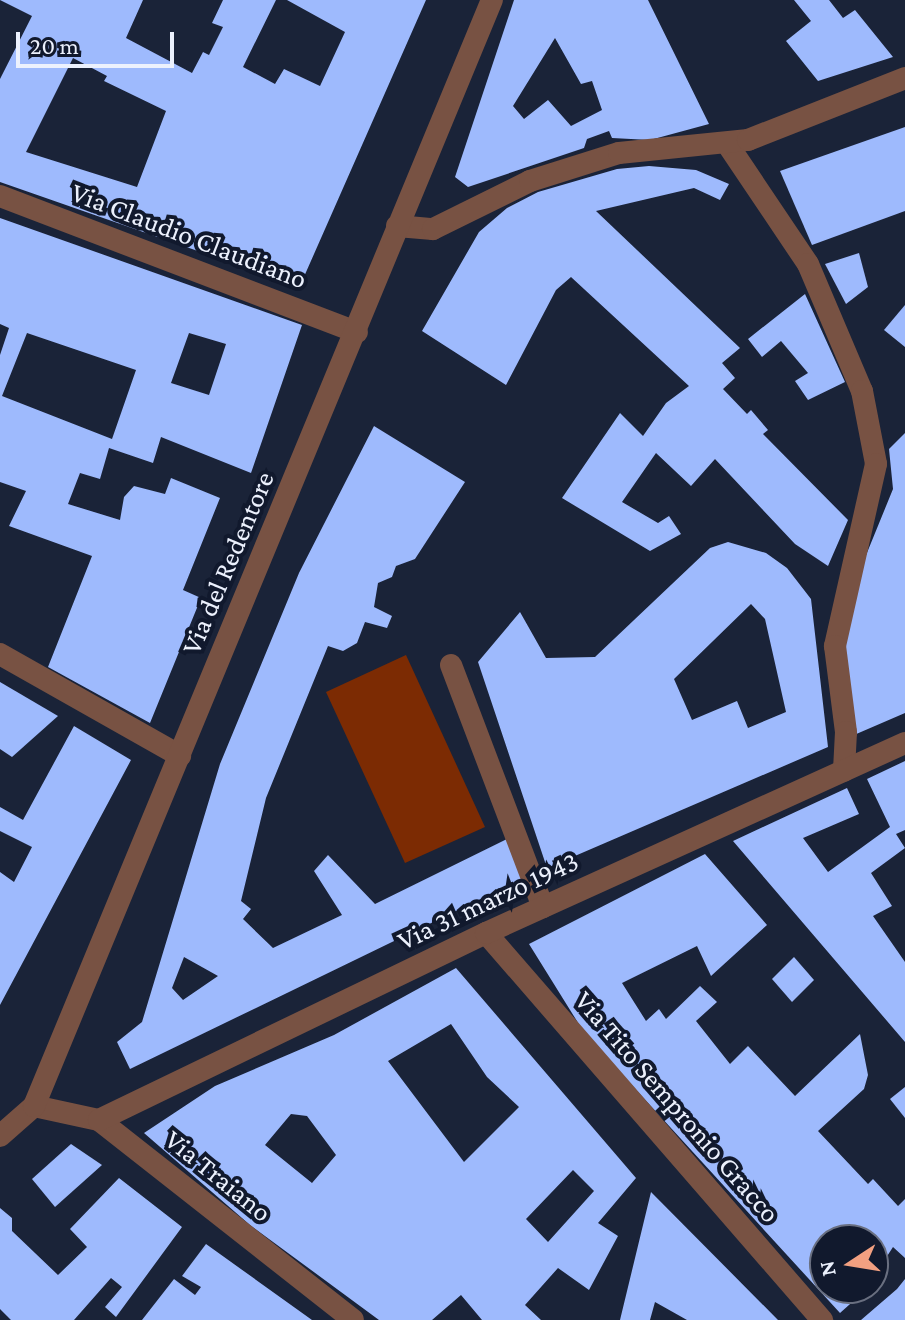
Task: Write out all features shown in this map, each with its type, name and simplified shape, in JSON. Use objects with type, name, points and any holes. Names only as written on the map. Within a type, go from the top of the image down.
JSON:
[{"type":"street","name":"Via del Redentore","points":[[1,1132],[34,1106],[492,0]]},
{"type":"street","points":[[397,226],[433,229],[530,181],[619,153],[728,145],[905,78]]},
{"type":"street","points":[[728,145],[808,264],[862,391],[876,464],[835,646],[846,732],[844,771]]},
{"type":"street","name":"Via Claudio Claudiano","points":[[0,196],[357,332]]},
{"type":"street","points":[[0,654],[180,756]]},
{"type":"street","points":[[451,665],[543,907]]},
{"type":"street","name":"Via 31 marzo 1943","points":[[99,1120],[486,933],[905,743]]},
{"type":"street","name":"Via Tito Sempronio Gracco","points":[[486,933],[822,1320]]},
{"type":"street","name":"Via Traiano","points":[[34,1106],[99,1120],[353,1320]]},
{"type":"shaded area","points":[[406,655],[485,827],[405,863],[326,692]]},
{"type":"building","points":[[0,0],[143,0],[126,38],[192,73],[203,52],[209,55],[223,27],[212,23],[223,0],[276,0],[243,67],[275,84],[284,69],[320,86],[345,32],[287,0],[426,0],[303,279],[215,257],[0,182],[0,79],[32,16]],"holes":[[[73,58],[107,76],[104,81],[166,111],[137,187],[26,152]]]},
{"type":"building","points":[[514,0],[648,0],[709,124],[650,140],[612,138],[609,131],[587,139],[584,148],[468,187],[455,177]],"holes":[[[555,38],[581,84],[592,81],[602,110],[571,126],[548,100],[524,119],[513,106]]]},
{"type":"building","points":[[794,0],[829,0],[843,18],[855,10],[893,57],[818,81],[786,41],[811,21]]},
{"type":"building","points":[[905,127],[905,211],[812,245],[780,171]]},
{"type":"building","points":[[649,166],[696,170],[729,184],[720,200],[694,188],[596,211],[740,348],[722,363],[735,378],[723,389],[747,414],[751,410],[768,430],[763,434],[848,520],[828,566],[795,544],[715,459],[691,486],[656,453],[622,502],[658,523],[669,516],[681,534],[650,551],[562,498],[620,413],[643,436],[666,403],[689,386],[571,277],[556,290],[506,385],[422,331],[479,232],[507,208],[538,192],[617,169]]},
{"type":"building","points":[[0,218],[302,325],[251,473],[161,437],[153,463],[109,448],[100,479],[80,473],[68,504],[120,520],[124,497],[134,486],[165,494],[171,478],[220,498],[183,590],[201,598],[150,723],[48,667],[92,556],[9,526],[26,491],[0,482],[0,355],[9,328],[0,324]],"holes":[[[27,333],[136,370],[112,439],[2,396]],[[189,333],[226,344],[209,395],[171,383]]]},
{"type":"building","points":[[859,253],[868,287],[846,304],[825,264]]},
{"type":"building","points":[[805,294],[845,382],[808,400],[795,381],[808,373],[781,341],[762,357],[748,339]]},
{"type":"building","points":[[905,305],[905,347],[884,330]]},
{"type":"building","points":[[374,426],[465,482],[415,559],[396,566],[392,577],[378,583],[374,607],[392,616],[387,628],[365,622],[357,643],[343,651],[328,646],[266,798],[241,901],[251,909],[243,919],[273,948],[342,915],[314,871],[328,855],[375,904],[509,838],[524,878],[130,1069],[117,1042],[142,1022],[220,764],[299,573]],"holes":[[[184,957],[218,976],[183,1000],[172,988]]]},
{"type":"building","points":[[905,433],[905,713],[854,735],[842,651],[862,565],[893,489],[889,449]]},
{"type":"building","points":[[728,542],[766,553],[787,568],[811,599],[828,747],[547,868],[478,662],[520,612],[546,658],[595,657],[710,548]],"holes":[[[751,604],[765,619],[786,712],[748,728],[737,701],[692,720],[674,679]]]},
{"type":"building","points":[[0,682],[58,716],[12,757],[0,749]]},
{"type":"building","points":[[74,726],[131,760],[0,1005],[0,872],[14,882],[32,847],[0,831],[0,807],[23,820]]},
{"type":"building","points":[[905,761],[905,830],[896,834],[905,848],[871,873],[892,906],[873,916],[905,962],[905,1042],[733,841],[847,788],[859,814],[803,838],[828,872],[890,827],[867,779]]},
{"type":"building","points":[[705,854],[767,925],[711,976],[697,946],[622,983],[646,1021],[659,1009],[666,1019],[700,986],[717,1002],[696,1021],[730,1064],[748,1046],[795,1096],[860,1034],[868,1075],[864,1089],[818,1131],[868,1184],[873,1179],[898,1206],[905,1199],[905,1258],[893,1247],[889,1253],[889,1224],[809,1224],[809,1279],[585,1034],[529,944]]},
{"type":"building","points":[[794,957],[814,980],[792,1002],[772,979]]},
{"type":"building","points":[[456,968],[636,1178],[598,1223],[618,1236],[589,1290],[558,1268],[525,1305],[541,1320],[482,1320],[461,1295],[432,1320],[379,1320],[250,1225],[144,1133],[215,1086],[334,1035]],"holes":[[[451,1024],[487,1077],[519,1107],[464,1162],[388,1061]],[[291,1114],[307,1116],[336,1155],[312,1183],[265,1145]],[[573,1170],[594,1191],[548,1242],[526,1219]]]},
{"type":"building","points":[[905,1087],[905,1118],[890,1099]]},
{"type":"building","points":[[71,1144],[102,1165],[55,1207],[32,1179]]},
{"type":"building","points":[[119,1178],[182,1227],[116,1317],[105,1307],[122,1287],[111,1278],[74,1320],[11,1320],[0,1309],[0,1208],[12,1218],[12,1231],[58,1275],[87,1247],[70,1229]]},
{"type":"building","points":[[651,1192],[778,1320],[687,1320],[655,1302],[650,1320],[620,1320]]},
{"type":"building","points":[[206,1244],[312,1320],[142,1320],[174,1279],[195,1295],[201,1287],[182,1276]]},
{"type":"building","points":[[905,1279],[905,1320],[861,1320],[880,1304],[889,1304],[889,1296]]},
{"type":"building","points":[[832,1304],[850,1304],[840,1313]]}]
